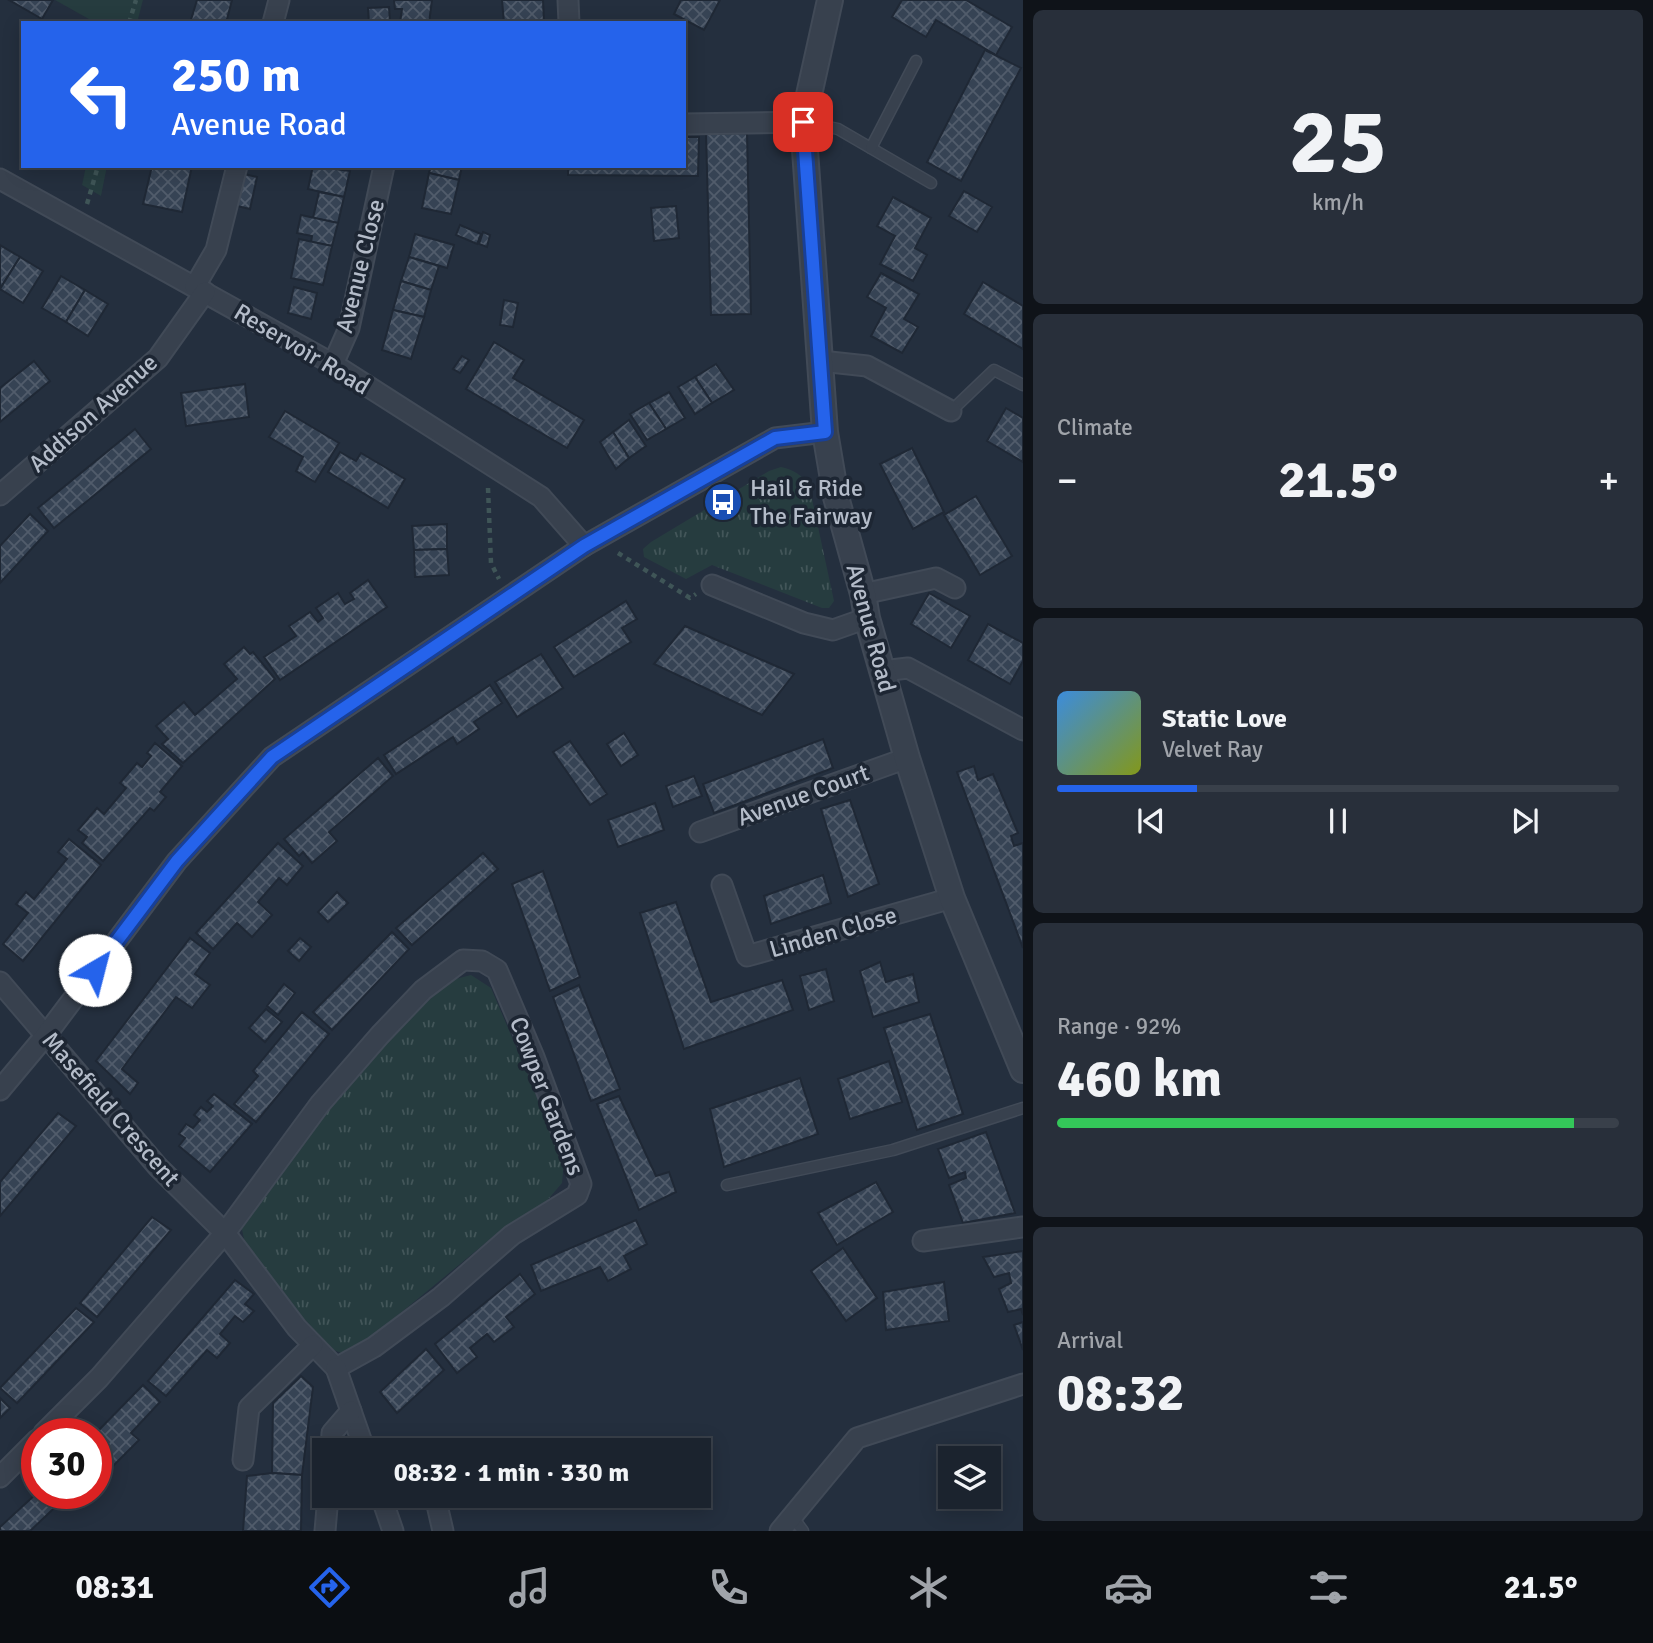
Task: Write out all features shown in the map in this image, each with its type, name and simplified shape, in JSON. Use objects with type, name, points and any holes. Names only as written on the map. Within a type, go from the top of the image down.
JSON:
[{"type":"street","points":[[274,21],[279,0]]},
{"type":"street","points":[[568,0],[569,21]]},
{"type":"street","name":"Avenue Road","points":[[830,0],[803,122],[825,432],[836,498],[907,758],[952,898],[1023,1070]]},
{"type":"street","points":[[686,124],[803,122]]},
{"type":"street","name":"Addison Avenue","points":[[0,495],[158,358],[200,289],[216,250],[236,168]]},
{"type":"street","name":"Avenue Close","points":[[332,364],[349,328],[384,168]]},
{"type":"street","name":"Reservoir Road","points":[[0,179],[332,364],[541,497],[591,543]]},
{"type":"street","points":[[821,361],[867,366],[951,411]]},
{"type":"street","points":[[0,1090],[46,1035],[177,861],[272,757],[591,543],[775,438],[825,432]]},
{"type":"street","points":[[712,585],[804,622],[833,630],[865,606],[936,578],[956,588]]},
{"type":"street","points":[[882,671],[908,668],[1023,730]]},
{"type":"street","name":"Avenue Court","points":[[700,832],[907,758]]},
{"type":"street","name":"Linden Close","points":[[722,884],[747,956],[952,898]]},
{"type":"street","name":"Cowper Gardens","points":[[59,1418],[99,1378],[225,1233],[320,1104],[423,990],[463,960],[482,961],[496,970],[534,1057],[581,1184],[577,1195],[512,1235],[441,1297],[374,1347],[336,1368]]},
{"type":"street","name":"Masefield Crescent","points":[[0,982],[158,1167],[225,1233]]},
{"type":"street","points":[[923,1241],[1023,1227]]},
{"type":"street","points":[[225,1233],[297,1328],[336,1368],[360,1438]]},
{"type":"street","points":[[243,1460],[249,1408],[313,1345]]},
{"type":"street","points":[[792,1526],[857,1438],[1023,1384]]},
{"type":"street","points":[[332,1438],[332,1433],[351,1411]]},
{"type":"street","points":[[0,1477],[21,1456]]},
{"type":"street","points":[[325,1531],[327,1508]]},
{"type":"street","points":[[385,1508],[393,1531]]},
{"type":"street","points":[[438,1508],[443,1531]]},
{"type":"lane","points":[[871,148],[916,61]]},
{"type":"lane","points":[[803,122],[838,129],[931,183]]},
{"type":"lane","points":[[951,411],[994,370],[1023,385]]},
{"type":"lane","points":[[727,1185],[893,1150],[1023,1108]]},
{"type":"path","points":[[130,21],[136,0]]},
{"type":"path","points":[[93,191],[98,168]]},
{"type":"path","points":[[496,470],[488,485],[491,564],[509,598]]},
{"type":"path","points":[[591,543],[690,598],[712,585]]},
{"type":"green space","points":[[55,0],[143,0],[138,21],[92,21]]},
{"type":"green space","points":[[86,168],[107,168],[101,196],[82,185]]},
{"type":"green space","points":[[781,467],[797,473],[809,485],[834,601],[829,608],[822,608],[712,565],[686,579],[644,557],[643,549],[651,542],[769,471]]},
{"type":"green space","points":[[471,975],[491,988],[564,1160],[562,1183],[544,1204],[506,1226],[363,1344],[342,1353],[330,1349],[247,1252],[241,1225],[318,1119],[405,1021],[452,980]]},
{"type":"building","points":[[9,0],[53,0],[42,19]]},
{"type":"building","points":[[197,0],[232,0],[227,21],[191,21]]},
{"type":"building","points":[[394,0],[432,0],[429,21],[400,21],[402,9],[395,9]]},
{"type":"building","points":[[502,0],[543,0],[544,21],[504,21]]},
{"type":"building","points":[[681,0],[720,0],[704,30],[674,14]]},
{"type":"building","points":[[902,0],[966,0],[1012,27],[996,55],[936,20],[926,37],[892,17]]},
{"type":"building","points":[[389,7],[390,21],[369,21],[368,8]]},
{"type":"building","points":[[985,50],[1021,68],[961,181],[927,162]]},
{"type":"building","points":[[747,133],[751,314],[711,315],[706,134]]},
{"type":"building","points":[[686,137],[699,137],[698,176],[568,175],[568,168],[686,168]]},
{"type":"building","points":[[152,168],[192,168],[182,212],[143,204]]},
{"type":"building","points":[[313,168],[350,171],[344,197],[308,189]]},
{"type":"building","points":[[430,168],[462,168],[459,180],[429,173]]},
{"type":"building","points":[[429,173],[459,180],[451,214],[422,208]]},
{"type":"building","points":[[244,174],[257,177],[250,209],[237,206]]},
{"type":"building","points":[[964,191],[992,207],[977,232],[949,216]]},
{"type":"building","points":[[319,192],[344,197],[338,223],[313,218]]},
{"type":"building","points":[[893,197],[931,218],[915,248],[927,255],[913,281],[880,264],[895,236],[877,226]]},
{"type":"building","points":[[676,206],[679,238],[654,241],[651,208]]},
{"type":"building","points":[[301,215],[338,223],[332,246],[311,242],[312,236],[297,233]]},
{"type":"building","points":[[460,225],[481,234],[477,244],[456,235]]},
{"type":"building","points":[[483,232],[490,235],[487,247],[479,244]]},
{"type":"building","points":[[415,234],[454,245],[447,268],[409,257]]},
{"type":"building","points":[[299,239],[332,246],[323,285],[291,278]]},
{"type":"building","points":[[0,245],[20,257],[0,289]]},
{"type":"building","points":[[20,257],[43,271],[23,303],[0,289]]},
{"type":"building","points":[[409,257],[439,266],[431,290],[401,281]]},
{"type":"building","points":[[881,273],[919,294],[904,319],[918,327],[902,353],[871,336],[886,308],[867,297]]},
{"type":"building","points":[[61,276],[85,290],[66,322],[42,308]]},
{"type":"building","points":[[401,281],[431,290],[424,317],[393,310]]},
{"type":"building","points":[[983,282],[1023,306],[1023,349],[964,314]]},
{"type":"building","points":[[294,287],[317,293],[311,319],[288,313]]},
{"type":"building","points":[[85,290],[108,304],[88,336],[66,322]]},
{"type":"building","points":[[504,300],[518,303],[513,327],[500,325]]},
{"type":"building","points":[[393,310],[424,317],[411,359],[382,350]]},
{"type":"building","points":[[494,342],[524,360],[513,378],[584,420],[567,448],[466,389]]},
{"type":"building","points":[[462,356],[469,360],[460,373],[453,369]]},
{"type":"building","points":[[34,361],[50,381],[0,422],[0,388]]},
{"type":"building","points":[[716,364],[734,390],[712,403],[695,377]]},
{"type":"building","points":[[695,377],[712,403],[695,414],[678,387]]},
{"type":"building","points":[[245,384],[249,417],[186,426],[181,393]]},
{"type":"building","points":[[669,392],[685,418],[666,429],[649,403]]},
{"type":"building","points":[[649,403],[666,429],[647,440],[630,414]]},
{"type":"building","points":[[1006,408],[1023,418],[1023,462],[987,441]]},
{"type":"building","points":[[285,411],[339,443],[315,482],[296,471],[303,457],[269,437]]},
{"type":"building","points":[[629,420],[646,446],[629,458],[613,432]]},
{"type":"building","points":[[135,429],[151,449],[54,528],[38,508]]},
{"type":"building","points":[[613,432],[629,458],[616,469],[600,442]]},
{"type":"building","points":[[912,448],[944,512],[913,529],[880,464]]},
{"type":"building","points":[[340,452],[356,461],[361,453],[405,479],[388,508],[328,472]]},
{"type":"building","points":[[976,496],[1012,556],[980,575],[944,515]]},
{"type":"building","points":[[30,514],[48,531],[0,583],[0,546]]},
{"type":"building","points":[[447,524],[447,549],[414,550],[412,526]]},
{"type":"building","points":[[447,549],[449,575],[415,577],[414,550]]},
{"type":"building","points":[[368,580],[387,607],[280,680],[264,657],[296,636],[289,626],[310,612],[318,622],[323,618],[316,608],[338,593],[345,604],[354,599],[350,593]]},
{"type":"building","points":[[929,593],[970,616],[951,648],[911,624]]},
{"type":"building","points":[[626,601],[637,619],[622,628],[631,642],[574,677],[554,647]]},
{"type":"building","points":[[988,624],[1023,643],[1023,661],[1010,684],[968,660]]},
{"type":"building","points":[[685,626],[794,674],[762,715],[654,664]]},
{"type":"building","points":[[244,647],[250,654],[253,652],[275,679],[183,763],[162,744],[168,739],[156,726],[184,702],[195,715],[237,679],[224,664]]},
{"type":"building","points":[[541,654],[563,688],[517,717],[495,682]]},
{"type":"building","points":[[490,685],[502,703],[474,722],[479,729],[457,744],[453,737],[396,774],[384,755]]},
{"type":"building","points":[[624,733],[638,755],[621,766],[607,744]]},
{"type":"building","points":[[823,739],[833,768],[714,813],[703,784]]},
{"type":"building","points":[[570,741],[607,794],[590,805],[553,752]]},
{"type":"building","points":[[155,743],[182,766],[160,792],[166,797],[154,811],[150,808],[103,861],[82,843],[87,837],[78,830],[97,808],[104,814],[126,788],[120,783],[137,763],[142,767],[151,756],[147,753]]},
{"type":"building","points":[[378,758],[393,776],[329,832],[337,841],[312,863],[303,852],[299,856],[284,839]]},
{"type":"building","points":[[974,766],[978,780],[993,774],[1018,833],[1011,836],[1014,846],[1023,843],[1023,948],[957,772]]},
{"type":"building","points":[[694,776],[702,796],[673,807],[666,786]]},
{"type":"building","points":[[850,800],[879,884],[848,897],[821,809]]},
{"type":"building","points":[[655,803],[664,830],[618,847],[608,820]]},
{"type":"building","points":[[69,839],[101,865],[23,961],[3,944],[28,913],[16,904],[26,892],[34,899],[67,859],[58,852]]},
{"type":"building","points":[[278,843],[303,866],[287,885],[279,878],[258,902],[272,915],[252,937],[237,923],[213,949],[196,933]]},
{"type":"building","points":[[483,853],[498,869],[412,945],[396,928]]},
{"type":"building","points":[[543,871],[580,977],[550,991],[512,884]]},
{"type":"building","points":[[823,875],[831,903],[771,924],[764,896]]},
{"type":"building","points":[[337,892],[348,903],[328,922],[318,912]]},
{"type":"building","points":[[676,902],[711,1002],[782,980],[793,1010],[684,1049],[640,913]]},
{"type":"building","points":[[392,932],[409,949],[332,1030],[313,1012]]},
{"type":"building","points":[[190,938],[210,953],[195,974],[210,985],[192,1008],[176,997],[122,1069],[138,1083],[130,1094],[96,1061]]},
{"type":"building","points":[[300,938],[311,947],[299,961],[288,951]]},
{"type":"building","points":[[880,962],[886,982],[913,974],[919,1002],[873,1017],[860,971]]},
{"type":"building","points":[[826,969],[834,1001],[809,1010],[800,976]]},
{"type":"building","points":[[284,984],[295,993],[278,1015],[267,1006]]},
{"type":"building","points":[[579,985],[620,1089],[591,1101],[553,997]]},
{"type":"building","points":[[266,1009],[282,1022],[265,1042],[249,1028]]},
{"type":"building","points":[[302,1012],[329,1034],[256,1122],[234,1104],[258,1076],[253,1071]]},
{"type":"building","points":[[930,1014],[963,1114],[917,1130],[884,1028]]},
{"type":"building","points":[[889,1061],[902,1102],[850,1119],[838,1079]]},
{"type":"building","points":[[800,1078],[818,1134],[724,1167],[710,1109]]},
{"type":"building","points":[[214,1094],[252,1124],[210,1172],[179,1146],[185,1138],[179,1134],[186,1124],[193,1128],[200,1120],[194,1115],[201,1107],[207,1112],[213,1106],[207,1101]]},
{"type":"building","points":[[619,1096],[656,1176],[669,1172],[676,1192],[639,1210],[597,1104]]},
{"type":"building","points":[[58,1113],[76,1126],[0,1216],[0,1182]]},
{"type":"building","points":[[986,1132],[1015,1213],[963,1223],[949,1185],[966,1178],[965,1172],[949,1178],[938,1149]]},
{"type":"building","points":[[876,1182],[893,1212],[837,1245],[818,1213]]},
{"type":"building","points":[[152,1217],[171,1230],[97,1317],[80,1303]]},
{"type":"building","points":[[636,1220],[647,1244],[624,1256],[631,1269],[608,1281],[600,1267],[541,1291],[531,1265]]},
{"type":"building","points":[[843,1248],[877,1298],[846,1321],[811,1271]]},
{"type":"building","points":[[1023,1251],[1023,1315],[1021,1309],[1008,1312],[999,1289],[1011,1283],[1009,1273],[994,1277],[983,1257]]},
{"type":"building","points":[[520,1274],[535,1294],[506,1317],[514,1327],[494,1342],[487,1334],[470,1348],[477,1357],[457,1373],[435,1344]]},
{"type":"building","points":[[235,1280],[254,1294],[245,1304],[254,1311],[243,1322],[235,1316],[220,1334],[230,1343],[217,1358],[207,1350],[166,1396],[148,1381]]},
{"type":"building","points":[[944,1282],[949,1321],[886,1330],[883,1292]]},
{"type":"building","points":[[76,1308],[94,1322],[17,1403],[0,1388]]},
{"type":"building","points":[[1023,1322],[1023,1350],[1014,1325]]},
{"type":"building","points":[[426,1349],[444,1370],[397,1413],[380,1392]]},
{"type":"building","points":[[301,1376],[313,1387],[302,1475],[272,1473],[273,1403]]},
{"type":"building","points":[[143,1385],[160,1402],[131,1433],[139,1440],[112,1467],[111,1418]]},
{"type":"building","points":[[0,1398],[10,1408],[0,1418]]},
{"type":"building","points":[[272,1473],[302,1475],[301,1531],[243,1531],[247,1476]]},
{"type":"building","points":[[21,1508],[53,1509],[30,1531],[0,1531],[0,1527]]},
{"type":"place","name":"Hail & Ride The Fairway","points":[[723,502]]},
{"type":"route","points":[[95,970],[177,861],[272,757],[584,546],[775,438],[825,432],[803,122]]}]
